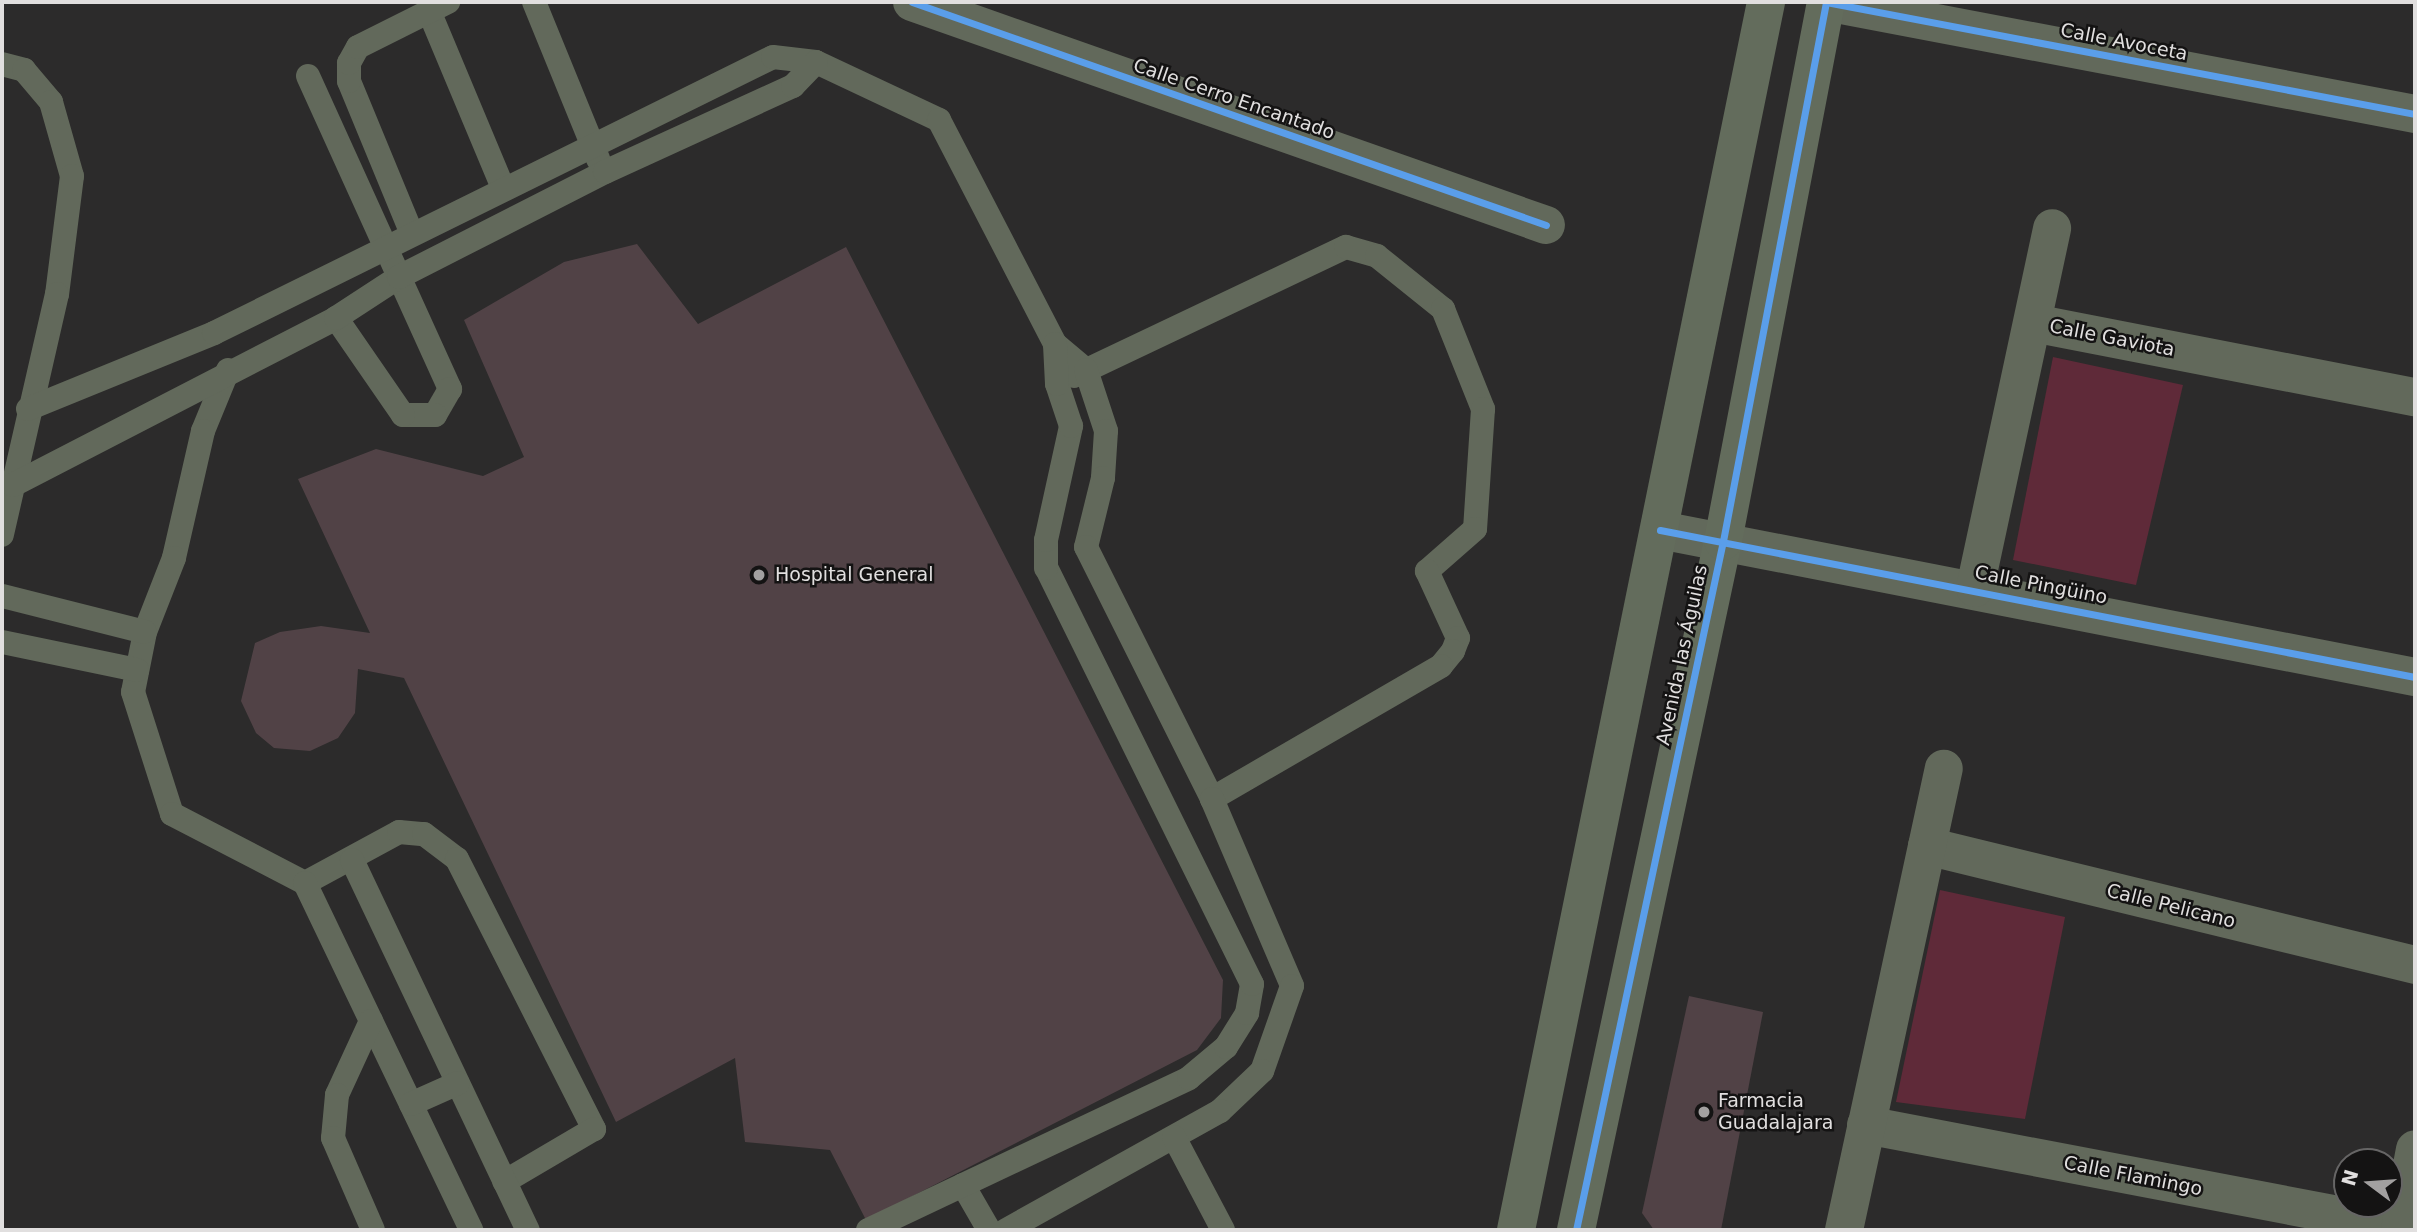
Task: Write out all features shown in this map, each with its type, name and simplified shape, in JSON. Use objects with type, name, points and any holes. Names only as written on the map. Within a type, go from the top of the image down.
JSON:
[{"type":"street","name":"Calle Cerro Encantado","points":[[912,2],[1546,225]]},
{"type":"street","points":[[1516,1230],[1766,2]]},
{"type":"street","name":"Calle Avoceta","points":[[1826,2],[2415,114]]},
{"type":"street","name":"Avenida las Águilas","points":[[1576,1230],[1723,541],[1826,2]]},
{"type":"street","points":[[2034,323],[2052,228]]},
{"type":"street","name":"Calle Gaviota","points":[[1975,588],[2034,323],[2415,397]]},
{"type":"street","name":"Calle Pingüino","points":[[1660,530],[1975,588],[2415,677]]},
{"type":"street","points":[[1844,1230],[1944,769]]},
{"type":"street","name":"Calle Pelicano","points":[[1927,846],[2415,965]]},
{"type":"street","name":"Calle Flamingo","points":[[1866,1125],[2401,1228]]},
{"type":"street","points":[[2401,1228],[2415,1149]]},
{"type":"lane","points":[[534,2],[591,144],[605,172]]},
{"type":"lane","points":[[412,234],[349,81],[349,64],[358,47],[438,7],[503,188]]},
{"type":"lane","points":[[28,409],[214,333],[591,144],[774,57],[816,62],[939,120],[1055,344],[1086,370],[1106,431],[1103,478],[1086,547],[1212,799],[1292,986],[1284,1021],[1262,1071],[1220,1111],[1006,1230]]},
{"type":"lane","points":[[13,485],[228,370],[336,318],[399,277],[605,172],[793,86],[816,62]]},
{"type":"lane","points":[[2,64],[23,70],[51,102],[72,176],[57,294],[28,409],[2,535]]},
{"type":"lane","points":[[308,76],[450,389],[435,415],[403,415],[336,318]]},
{"type":"lane","points":[[1058,384],[1346,247],[1377,256],[1443,309],[1483,409],[1475,529],[1427,571],[1458,638],[1453,651],[1441,666],[1212,799]]},
{"type":"lane","points":[[868,1230],[1189,1078],[1226,1047],[1247,1013],[1252,984],[1046,568],[1046,540],[1071,426],[1058,384],[1055,344]]},
{"type":"lane","points":[[228,370],[203,431],[174,558],[145,632],[133,692],[172,814],[305,883],[471,1230]]},
{"type":"lane","points":[[2,596],[145,632]]},
{"type":"lane","points":[[2,642],[136,670]]},
{"type":"lane","points":[[305,883],[352,860],[399,832],[424,834],[457,859],[594,1129],[504,1182]]},
{"type":"lane","points":[[352,860],[528,1230]]},
{"type":"lane","points":[[371,1021],[337,1095],[333,1138],[373,1230]]},
{"type":"lane","points":[[411,1104],[458,1083]]},
{"type":"lane","points":[[1174,1137],[1223,1230]]},
{"type":"lane","points":[[963,1185],[989,1230]]},
{"type":"shaded area","points":[[2053,357],[2183,385],[2136,585],[2013,560]]},
{"type":"shaded area","points":[[1940,890],[2065,917],[2025,1119],[1896,1102]]},
{"type":"building","name":"Hospital General","points":[[637,244],[698,324],[846,247],[1223,980],[1221,1018],[1197,1050],[866,1220],[830,1150],[745,1142],[735,1058],[616,1122],[404,678],[358,669],[355,713],[338,738],[310,751],[274,748],[256,733],[241,701],[255,643],[280,632],[321,626],[370,633],[298,479],[376,449],[483,476],[524,457],[464,320],[564,262]]},
{"type":"building","name":"Farmacia Guadalajara","points":[[1689,996],[1763,1012],[1721,1230],[1654,1230],[1642,1213]]},
{"type":"cycle path","points":[[912,2],[1546,225]]},
{"type":"cycle path","points":[[1826,2],[2415,114]]},
{"type":"cycle path","points":[[1576,1230],[1723,541],[1826,2]]},
{"type":"cycle path","points":[[1660,530],[2415,677]]},
{"type":"place","name":"Hospital General","points":[[759,575]]},
{"type":"place","name":"Farmacia Guadalajara","points":[[1704,1112]]}]
